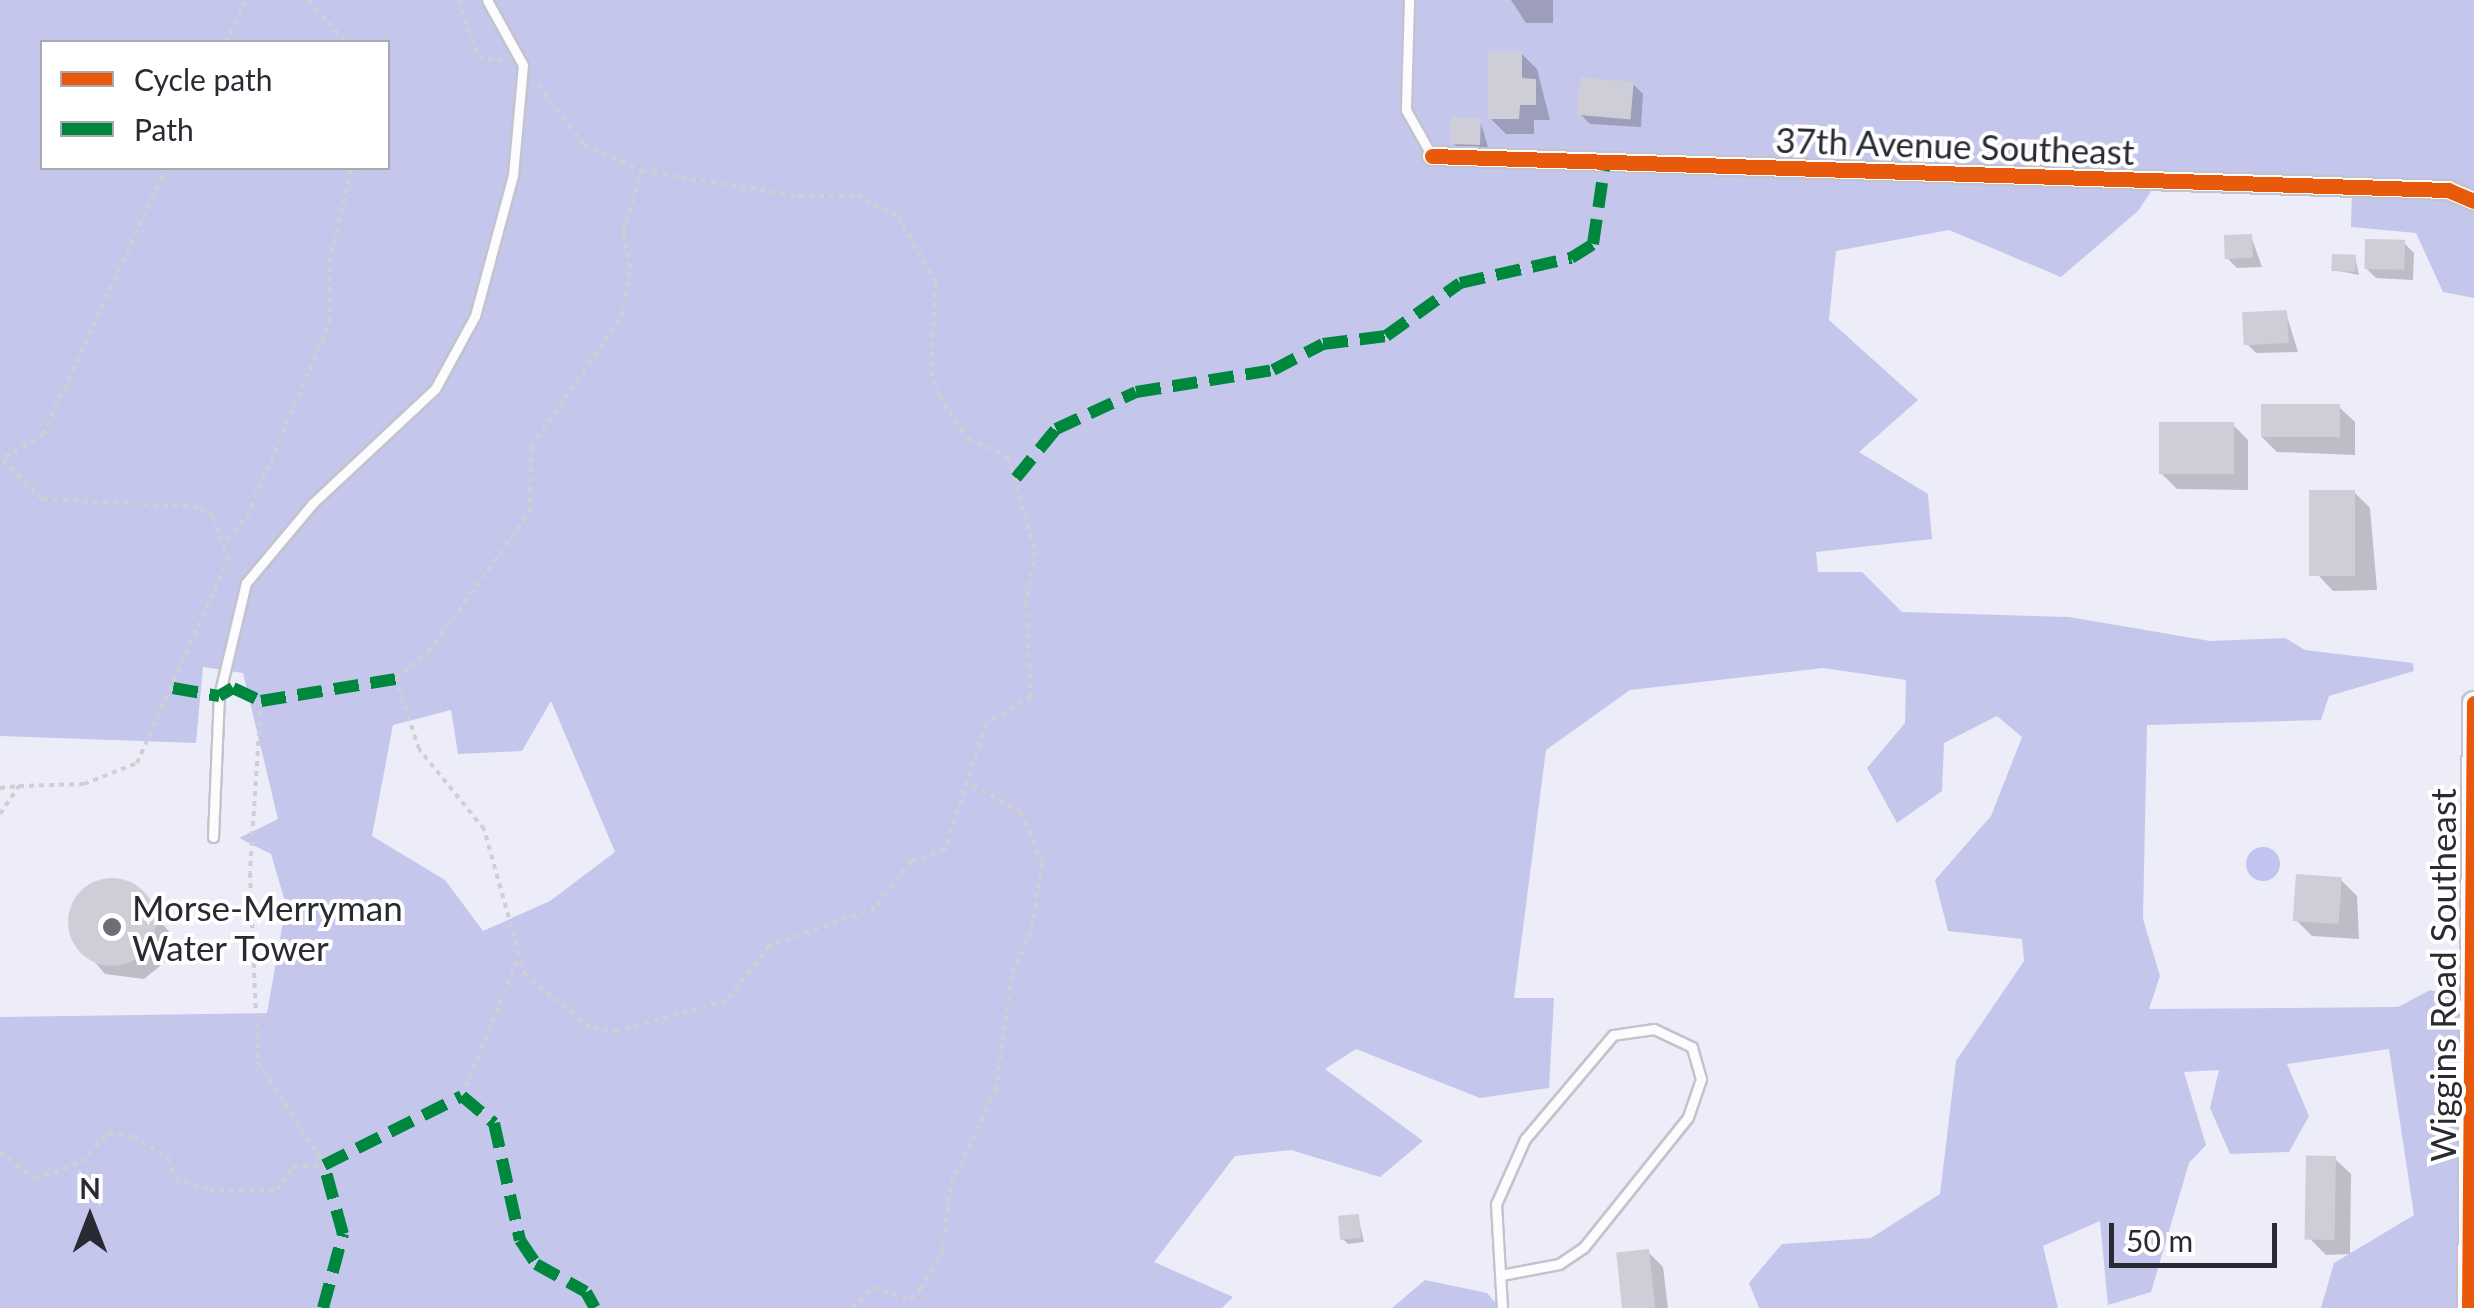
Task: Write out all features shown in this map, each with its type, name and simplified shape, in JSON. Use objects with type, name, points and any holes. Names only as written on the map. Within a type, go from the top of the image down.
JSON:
[{"type":"street","name":"37th Avenue Southeast","points":[[1432,156],[2448,190],[2474,201]]},
{"type":"street","name":"Wiggins Road Southeast","points":[[2469,1308],[2474,703]]},
{"type":"lane","points":[[213,837],[219,696],[246,583],[462,350],[513,176],[523,65],[486,0]]},
{"type":"lane","points":[[1410,0],[1406,110],[1432,156]]},
{"type":"lane","points":[[1500,1275],[1558,1264],[1584,1247],[1688,1117],[1700,1079],[1692,1047],[1654,1029],[1612,1036],[1524,1140],[1503,1172],[1496,1204],[1500,1275],[1502,1308]]},
{"type":"path","points":[[227,40],[246,0]]},
{"type":"path","points":[[308,0],[344,40]]},
{"type":"path","points":[[460,0],[478,57],[523,65],[584,145],[642,171],[882,203],[936,282],[931,371],[939,395],[968,440],[1008,457],[1034,552],[1026,603],[1032,697],[986,724],[971,784],[945,850],[911,861],[876,908],[769,946],[726,1002],[618,1030],[590,1027],[518,962],[484,830],[473,805],[419,749],[396,680],[429,651],[530,512],[531,446],[622,316],[630,268],[622,231],[642,171]]},
{"type":"path","points":[[0,457],[16,458],[43,435],[165,170]]},
{"type":"path","points":[[226,540],[246,516],[330,322],[329,262],[352,170]]},
{"type":"path","points":[[0,457],[42,499],[198,508],[226,540],[228,560],[136,763],[84,784],[0,788]]},
{"type":"path","points":[[0,1152],[35,1180],[82,1162],[108,1133],[121,1135],[168,1158],[175,1178],[210,1190],[277,1190],[293,1168],[324,1165],[258,1062],[250,873],[261,701]]},
{"type":"path","points":[[852,1308],[874,1287],[910,1300],[921,1289],[942,1252],[951,1184],[996,1090],[1012,973],[1032,928],[1042,863],[1021,812],[971,784]]},
{"type":"path","points":[[0,814],[19,786]]},
{"type":"path","points":[[462,1096],[518,962]]},
{"type":"shaded area","points":[[0,0],[2474,0],[2474,298],[2443,292],[2416,233],[2351,227],[2352,188],[2158,181],[2138,211],[2061,277],[1949,230],[1836,251],[1829,320],[1918,400],[1859,452],[1928,494],[1932,539],[1816,552],[1818,572],[1862,572],[1902,612],[2069,617],[2210,641],[2285,638],[2305,650],[2413,663],[2414,671],[2329,696],[2321,720],[2147,725],[2143,919],[2160,976],[2149,1009],[2398,1007],[2430,990],[2474,1002],[2474,1308],[2321,1308],[2334,1263],[2414,1215],[2389,1049],[2287,1064],[2309,1116],[2289,1152],[2230,1154],[2210,1108],[2219,1070],[2184,1072],[2206,1145],[2189,1163],[2151,1292],[2108,1305],[2100,1221],[2043,1246],[2058,1308],[1759,1308],[1749,1283],[1782,1244],[1871,1238],[1940,1194],[1956,1061],[2024,961],[2022,939],[1948,931],[1935,880],[1991,816],[2022,737],[1997,716],[1944,743],[1942,791],[1897,823],[1867,768],[1905,723],[1906,680],[1823,668],[1630,690],[1546,750],[1514,998],[1554,998],[1549,1088],[1480,1098],[1356,1049],[1325,1069],[1423,1141],[1380,1177],[1291,1150],[1235,1156],[1154,1262],[1233,1297],[1222,1308],[0,1308],[0,1017],[267,1013],[286,905],[271,854],[239,838],[278,819],[243,673],[203,667],[196,743],[0,736]],"holes":[[[551,701],[615,852],[550,901],[483,931],[445,880],[372,836],[393,725],[451,710],[458,754],[522,751]]]},
{"type":"shaded area","points":[[2263,847],[2275,852],[2280,864],[2275,876],[2263,881],[2251,876],[2246,864],[2251,852]]},
{"type":"shaded area","points":[[1425,1280],[1487,1293],[1500,1308],[1392,1308]]},
{"type":"building","points":[[1488,51],[1522,51],[1522,78],[1536,79],[1536,105],[1520,105],[1519,119],[1488,119]]},
{"type":"building","points":[[1580,77],[1634,82],[1630,120],[1577,115]]},
{"type":"building","points":[[1451,117],[1481,118],[1480,145],[1450,144]]},
{"type":"building","points":[[2252,234],[2253,258],[2225,259],[2224,235]]},
{"type":"building","points":[[2365,239],[2405,240],[2404,270],[2364,269]]},
{"type":"building","points":[[2332,254],[2356,255],[2355,272],[2331,271]]},
{"type":"building","points":[[2287,310],[2289,343],[2244,345],[2242,312]]},
{"type":"building","points":[[2261,404],[2340,404],[2340,437],[2261,437]]},
{"type":"building","points":[[2159,422],[2234,422],[2234,474],[2159,474]]},
{"type":"building","points":[[2309,490],[2355,490],[2355,576],[2309,576]]},
{"type":"building","points":[[2296,874],[2342,877],[2339,924],[2293,921]]},
{"type":"building","name":"Morse-Merryman Water Tower","points":[[112,878],[137,885],[149,897],[156,922],[149,947],[137,959],[112,966],[87,959],[75,947],[68,922],[75,897],[87,885]]},
{"type":"building","points":[[2306,1155],[2336,1156],[2335,1240],[2305,1239]]},
{"type":"building","points":[[1359,1214],[1361,1238],[1340,1240],[1338,1216]]},
{"type":"building","points":[[1649,1249],[1655,1308],[1622,1308],[1616,1252]]},
{"type":"marked path","points":[[1016,478],[1056,429],[1136,392],[1273,370],[1323,344],[1386,336],[1460,283],[1571,258],[1593,244],[1605,163]]},
{"type":"marked path","points":[[173,688],[219,696],[233,688],[261,701],[396,679]]},
{"type":"marked path","points":[[323,1308],[343,1234],[324,1165],[462,1096],[494,1123],[520,1240],[536,1264],[586,1292],[595,1308]]},
{"type":"cycle path","points":[[1432,156],[2448,190],[2474,201]]},
{"type":"cycle path","points":[[2469,1308],[2474,703]]},
{"type":"place","name":"Morse-Merryman Water Tower","points":[[112,927]]}]
